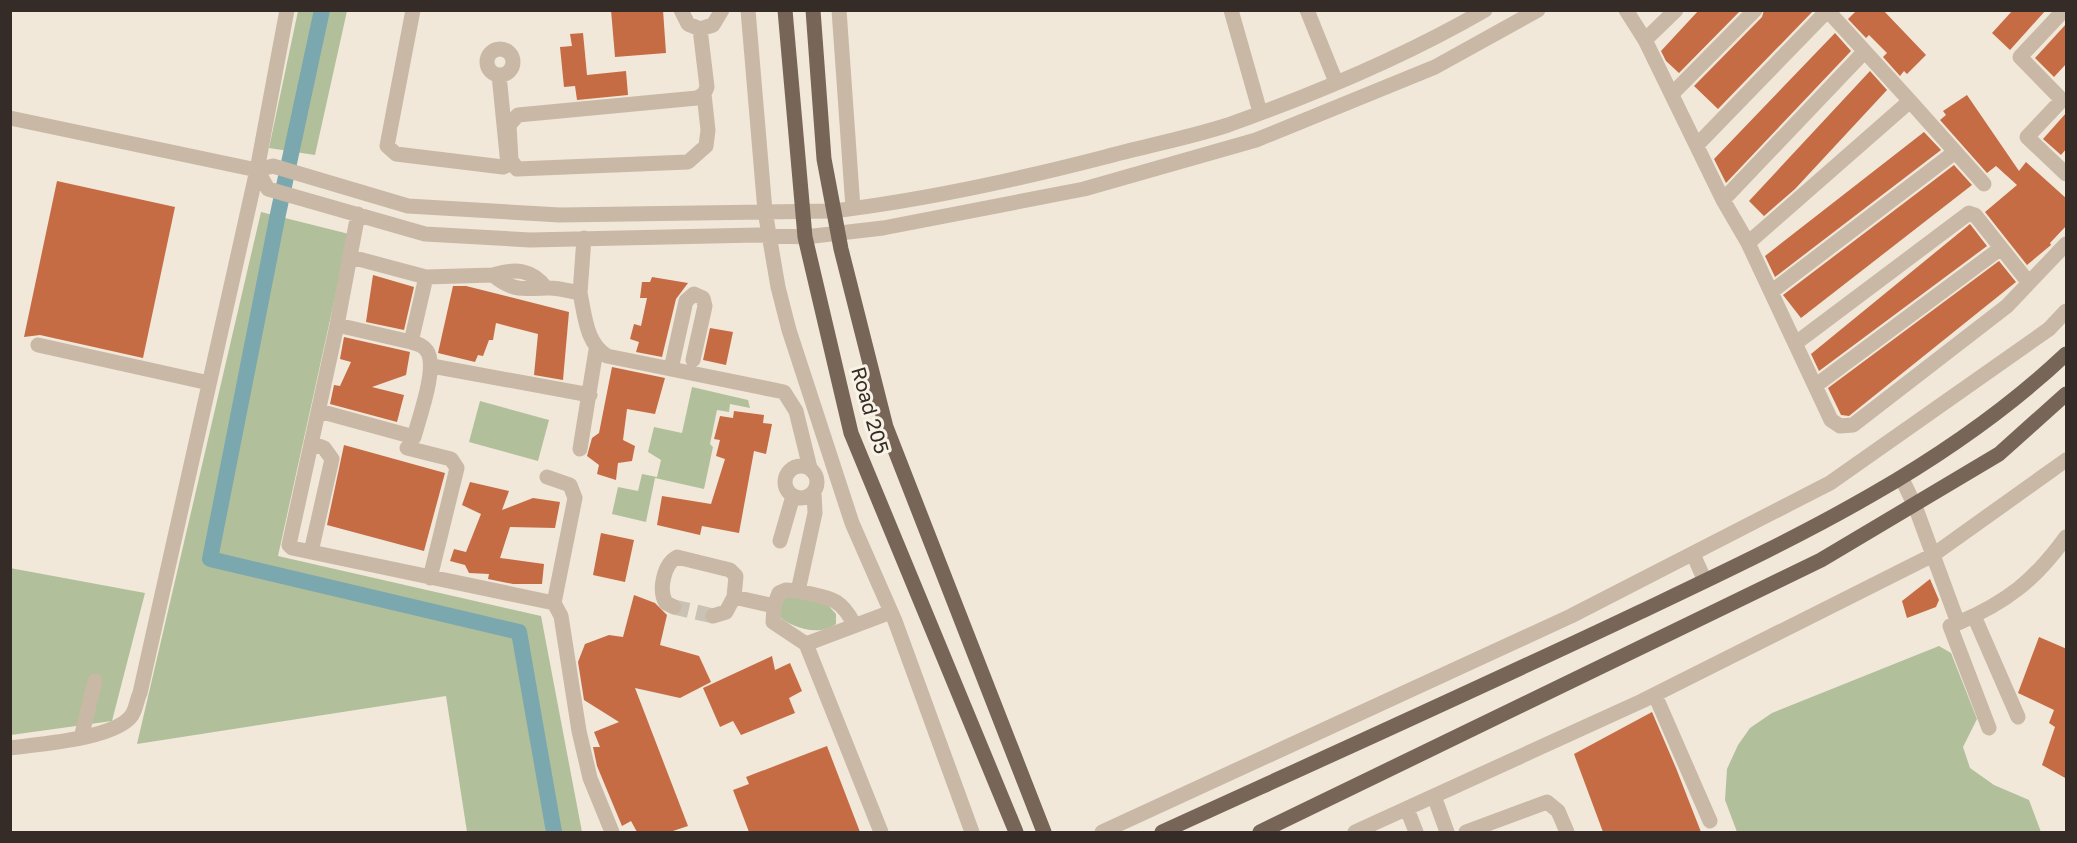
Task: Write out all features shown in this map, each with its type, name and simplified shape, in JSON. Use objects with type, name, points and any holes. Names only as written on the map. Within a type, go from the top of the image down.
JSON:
[{"type":"main road","name":"Road 205","points":[[785,10],[805,237],[851,433],[1016,832]]},
{"type":"main road","name":"Road 205","points":[[813,10],[824,159],[833,211],[886,427],[1044,832]]},
{"type":"main road","points":[[1162,832],[1811,530],[1902,479],[1981,426],[2032,386],[2067,354]]},
{"type":"main road","points":[[1260,832],[1821,560],[1999,454],[2067,394]]},
{"type":"street","points":[[10,748],[81,738],[110,730],[131,716],[140,693],[257,170],[287,10]]},
{"type":"street","points":[[413,10],[387,146],[396,154],[503,167],[508,165],[499,75]]},
{"type":"street","points":[[681,10],[688,24],[700,29],[713,25],[722,10]]},
{"type":"street","points":[[748,10],[765,211],[789,330],[852,523],[891,612],[972,832]]},
{"type":"street","points":[[839,10],[853,208]]},
{"type":"street","points":[[1231,10],[1260,112]]},
{"type":"street","points":[[1307,10],[1336,82]]},
{"type":"street","points":[[10,118],[257,170],[273,166],[408,206],[560,215],[833,211],[1032,176],[1227,125],[1336,82],[1446,33],[1485,10]]},
{"type":"street","points":[[257,170],[268,189],[425,234],[530,240],[769,235],[805,237],[883,228],[1084,189],[1256,140],[1435,67],[1538,10]]},
{"type":"street","points":[[1626,10],[1645,40],[1723,200],[1748,243],[1831,420],[1840,426],[1853,425],[2007,306],[2067,244]]},
{"type":"street","points":[[1645,40],[1676,10]]},
{"type":"street","points":[[1672,94],[1755,10]]},
{"type":"street","points":[[2064,10],[2020,57],[2064,98],[2027,137],[2065,170]]},
{"type":"street","points":[[1697,145],[1828,11],[1984,184]]},
{"type":"street","points":[[700,29],[707,87],[704,93],[697,98],[518,115],[509,125],[511,160],[517,169],[688,162],[706,147],[708,130],[704,93]]},
{"type":"street","points":[[1723,200],[1864,52]]},
{"type":"street","points":[[1748,243],[1910,101]]},
{"type":"street","points":[[1771,292],[1955,152]]},
{"type":"street","points":[[1796,343],[1969,213],[1975,215],[2029,283]]},
{"type":"street","points":[[358,214],[337,325],[288,539],[292,548],[554,603]]},
{"type":"street","points":[[580,449],[596,350],[590,336],[580,293],[584,238]]},
{"type":"street","points":[[1815,386],[2001,248]]},
{"type":"street","points":[[351,257],[426,277],[493,275],[504,285],[520,290],[546,288],[580,293]]},
{"type":"street","points":[[411,342],[426,277]]},
{"type":"street","points":[[671,369],[686,301],[694,294],[703,298],[705,306],[693,360]]},
{"type":"street","points":[[1102,832],[1571,616],[1830,483],[2049,329],[2067,312]]},
{"type":"street","points":[[318,411],[414,437],[432,366],[427,350],[411,342],[337,325]]},
{"type":"street","points":[[38,345],[208,383]]},
{"type":"street","points":[[596,350],[607,356],[784,392],[796,411],[810,468],[817,482],[813,492],[815,513],[798,591]]},
{"type":"street","points":[[432,366],[590,395]]},
{"type":"street","points":[[311,443],[324,448],[332,459],[311,552]]},
{"type":"street","points":[[407,448],[451,459],[457,468],[430,578]]},
{"type":"street","points":[[1355,832],[1655,695],[1933,555],[2004,507],[2067,460]]},
{"type":"street","points":[[810,468],[794,466],[787,474],[784,484],[793,496],[804,498],[813,492]]},
{"type":"street","points":[[547,477],[570,485],[575,498],[554,603],[561,616],[579,731],[590,778],[612,832]]},
{"type":"street","points":[[1902,479],[1915,506],[1958,623],[2022,588],[2046,565],[2067,537]]},
{"type":"street","points":[[780,541],[793,496]]},
{"type":"street","points":[[1693,554],[1705,581]]},
{"type":"street","points":[[674,607],[666,603],[662,589],[667,566],[677,556],[730,570],[736,576],[734,597],[726,612],[713,616]]},
{"type":"street","points":[[854,624],[845,607],[837,601],[798,591],[779,593],[772,615],[776,626],[806,644],[881,832]]},
{"type":"street","points":[[734,597],[774,606]]},
{"type":"street","points":[[806,644],[854,624],[891,612]]},
{"type":"street","points":[[1974,616],[2018,717]]},
{"type":"street","points":[[1950,626],[1989,728]]},
{"type":"street","points":[[81,738],[94,681]]},
{"type":"street","points":[[1655,695],[1710,821]]},
{"type":"street","points":[[1434,796],[1447,832]]},
{"type":"street","points":[[1466,832],[1546,802],[1558,811],[1568,832]]},
{"type":"street","points":[[1407,809],[1416,832]]},
{"type":"green space","points":[[298,11],[347,11],[315,155],[269,148]]},
{"type":"green space","points":[[261,212],[349,234],[278,556],[541,616],[582,832],[467,832],[446,696],[137,744]]},
{"type":"green space","points":[[692,387],[748,400],[750,408],[730,404],[729,412],[717,410],[710,444],[713,447],[704,489],[655,478],[646,522],[612,514],[618,487],[638,491],[642,474],[657,477],[661,460],[648,452],[654,427],[682,433]]},
{"type":"green space","points":[[480,401],[549,420],[538,461],[469,442]]},
{"type":"green space","points":[[10,568],[145,593],[112,721],[11,735]]},
{"type":"green space","points":[[792,596],[826,603],[836,614],[836,624],[822,630],[814,630],[797,627],[782,619],[776,614],[784,598]]},
{"type":"green space","points":[[1939,646],[1951,653],[1977,719],[1963,747],[1970,768],[1994,785],[2029,800],[2041,832],[1737,832],[1725,800],[1727,769],[1738,745],[1750,728],[1772,713]]},
{"type":"building","points":[[611,10],[663,10],[666,53],[615,57]]},
{"type":"building","points":[[1699,10],[1741,10],[1679,73],[1666,61],[1661,51]]},
{"type":"building","points":[[1764,10],[1814,10],[1718,109],[1694,86],[1762,17]]},
{"type":"building","points":[[1857,10],[1883,10],[1926,55],[1907,74],[1904,71],[1900,76],[1883,57],[1887,53],[1869,35],[1866,38],[1848,19]]},
{"type":"building","points":[[2013,10],[2046,10],[2010,50],[1992,33]]},
{"type":"building","points":[[2067,23],[2067,63],[2054,77],[2035,58]]},
{"type":"building","points":[[583,33],[587,75],[626,71],[628,95],[577,100],[575,86],[564,87],[560,47],[572,46],[570,34]]},
{"type":"building","points":[[1835,33],[1851,51],[1726,183],[1714,159]]},
{"type":"building","points":[[1870,71],[1887,90],[1795,189],[1764,216],[1749,201]]},
{"type":"building","points":[[1967,95],[2019,171],[2026,162],[2067,199],[2067,225],[2050,243],[2051,245],[2027,265],[1985,212],[2017,185],[1996,166],[1987,173],[1940,120],[1946,115],[1943,111]]},
{"type":"building","points":[[2067,112],[2067,148],[2061,155],[2043,139]]},
{"type":"building","points":[[1924,132],[1941,150],[1775,277],[1765,256]]},
{"type":"building","points":[[1954,165],[1972,185],[1801,318],[1783,295]]},
{"type":"building","points":[[57,181],[175,207],[143,358],[40,335],[24,337]]},
{"type":"building","points":[[1970,224],[1987,246],[1819,371],[1811,354]]},
{"type":"building","points":[[1999,261],[2016,282],[1849,416],[1841,415],[1828,388]]},
{"type":"building","points":[[373,275],[414,287],[404,330],[366,322]]},
{"type":"building","points":[[652,277],[688,283],[676,299],[662,357],[636,352],[639,342],[630,339],[634,324],[641,326],[647,298],[640,298],[642,282],[650,282]]},
{"type":"building","points":[[453,286],[466,286],[569,312],[563,380],[534,375],[538,334],[496,323],[493,340],[489,340],[483,356],[478,355],[475,362],[438,353]]},
{"type":"building","points":[[710,328],[733,332],[726,365],[703,360]]},
{"type":"building","points":[[344,337],[410,352],[406,375],[372,387],[404,395],[397,422],[330,404],[334,385],[340,386],[351,362],[340,359]]},
{"type":"building","points":[[612,367],[665,378],[655,414],[627,409],[623,440],[635,446],[632,461],[618,463],[616,480],[597,474],[599,465],[587,456],[592,438],[599,433]]},
{"type":"building","points":[[734,411],[764,415],[763,423],[772,424],[766,454],[754,451],[739,533],[702,526],[700,535],[657,525],[662,496],[711,504],[725,459],[716,456],[720,440],[714,439],[720,416],[733,418]]},
{"type":"building","points":[[344,445],[445,473],[424,551],[327,525]]},
{"type":"building","points":[[470,482],[509,491],[502,510],[533,498],[560,502],[555,528],[510,527],[500,558],[544,564],[542,584],[513,584],[488,579],[489,574],[469,573],[465,565],[450,561],[454,549],[466,552],[481,514],[462,505]]},
{"type":"building","points":[[601,533],[634,540],[625,582],[593,575]]},
{"type":"building","points":[[1930,579],[1939,600],[1936,607],[1907,618],[1902,601]]},
{"type":"building","points":[[634,595],[655,603],[667,615],[660,645],[699,656],[711,682],[680,698],[635,688],[688,826],[670,832],[637,832],[631,821],[622,826],[597,766],[593,747],[600,747],[594,732],[619,722],[584,700],[578,662],[585,644],[609,635],[623,637]]},
{"type":"building","points":[[2039,637],[2067,649],[2067,779],[2042,765],[2055,727],[2049,723],[2054,710],[2018,693]]},
{"type":"building","points":[[772,656],[775,670],[790,663],[802,691],[789,698],[795,713],[741,735],[733,721],[720,727],[703,688]]},
{"type":"building","points":[[1652,712],[1701,832],[1603,832],[1574,754]]},
{"type":"building","points":[[827,746],[860,832],[749,832],[733,790],[749,784],[746,777]]},
{"type":"waterway","points":[[322,10],[278,214],[210,559],[519,632],[554,832]]},
{"type":"tunnel","points":[[674,607],[713,616]]}]
